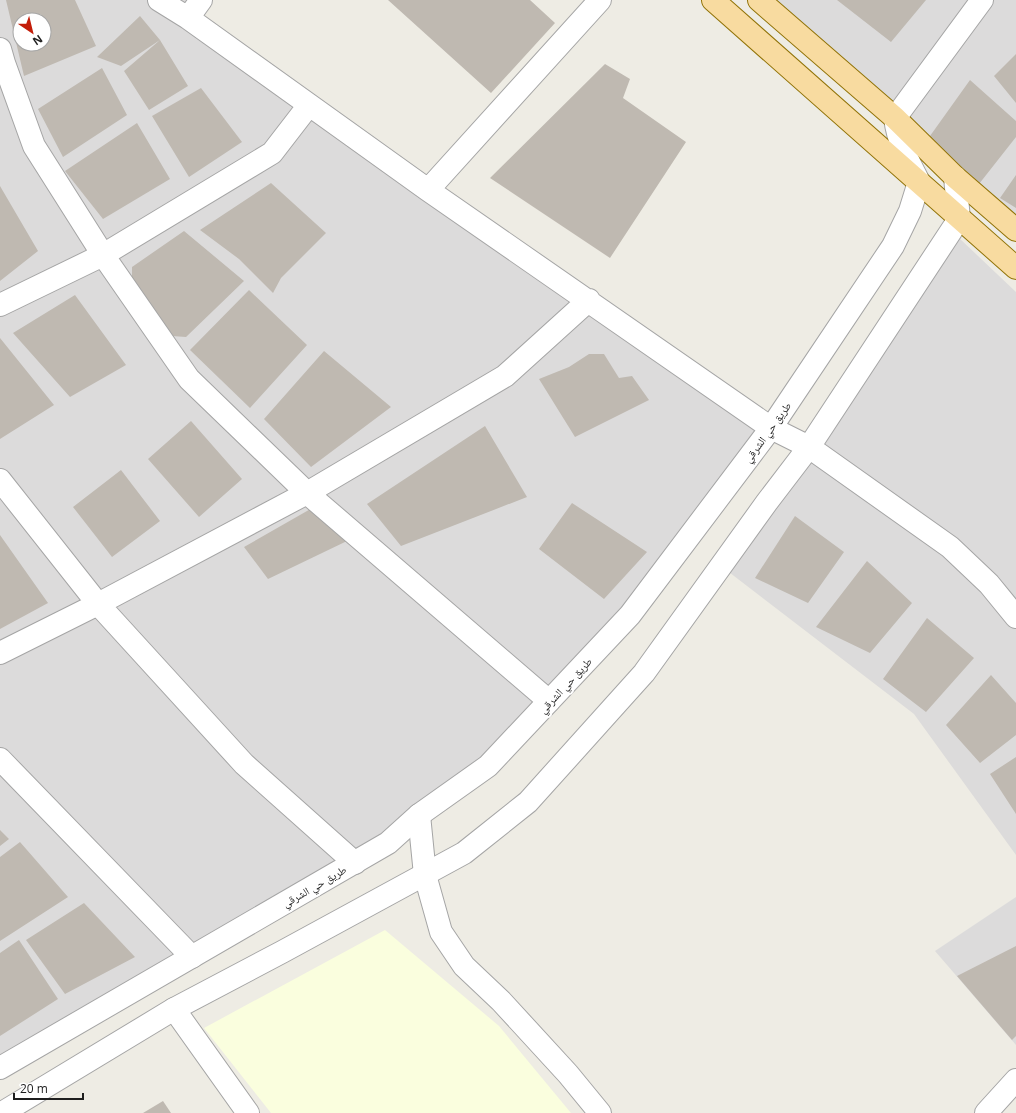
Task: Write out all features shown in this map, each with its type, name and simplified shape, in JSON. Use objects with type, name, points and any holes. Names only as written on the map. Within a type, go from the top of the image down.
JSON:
[{"type":"main road","points":[[713,0],[1016,268]]},
{"type":"main road","points":[[759,0],[895,118],[954,177],[1016,230]]},
{"type":"street","points":[[159,0],[188,18],[428,190],[589,300],[771,428],[809,447],[950,547],[989,584],[1016,617]]},
{"type":"street","points":[[188,18],[201,0]]},
{"type":"street","points":[[428,190],[600,0]]},
{"type":"street","points":[[919,182],[906,158],[897,134],[895,118],[982,0]]},
{"type":"street","points":[[0,49],[34,146],[103,255],[189,379],[307,493],[549,701]]},
{"type":"street","points":[[0,305],[103,255],[272,153],[309,104]]},
{"type":"street","points":[[2,1113],[174,1009],[464,853],[528,802],[644,673],[767,502],[809,447],[959,219],[954,177]]},
{"type":"street","name":"طريق حي الشرقي","points":[[0,1068],[388,843],[419,815],[488,766],[630,615],[771,428],[893,246],[910,211],[919,182]]},
{"type":"street","points":[[0,653],[98,604],[307,493],[505,376],[589,300]]},
{"type":"street","points":[[0,480],[98,604],[244,764],[355,863]]},
{"type":"street","points":[[0,759],[192,957]]},
{"type":"street","points":[[419,815],[425,875],[440,932],[464,966],[501,1001],[568,1074],[600,1113]]},
{"type":"street","points":[[174,1009],[248,1113]]},
{"type":"street","points":[[986,1113],[1016,1080]]},
{"type":"shaded area","points":[[0,0],[201,0],[188,18],[771,428],[549,701],[419,815],[0,1065]]},
{"type":"shaded area","points":[[752,0],[1016,0],[1016,229]]},
{"type":"shaded area","points":[[958,237],[1016,292],[1016,855],[914,714],[721,566]]},
{"type":"shaded area","points":[[1016,897],[1016,1045],[935,951]]},
{"type":"shaded area","points":[[385,930],[499,1026],[571,1113],[271,1113],[204,1028]]},
{"type":"building","points":[[6,0],[75,0],[96,46],[24,76],[18,52],[52,52],[52,12],[12,12],[12,25]]},
{"type":"building","points":[[388,0],[530,0],[555,23],[491,93]]},
{"type":"building","points":[[837,0],[926,0],[891,42]]},
{"type":"building","points":[[140,16],[160,40],[121,66],[97,57]]},
{"type":"building","points":[[160,40],[188,86],[149,110],[124,71]]},
{"type":"building","points":[[1016,54],[1016,103],[994,76]]},
{"type":"building","points":[[605,64],[630,79],[623,98],[686,142],[610,258],[490,178]]},
{"type":"building","points":[[102,68],[127,115],[63,157],[38,109]]},
{"type":"building","points":[[970,80],[1016,121],[1016,137],[979,184],[930,136]]},
{"type":"building","points":[[201,88],[242,142],[189,177],[152,116]]},
{"type":"building","points":[[137,123],[170,179],[103,219],[65,171]]},
{"type":"building","points":[[1016,175],[1016,208],[1000,198]]},
{"type":"building","points":[[271,183],[326,233],[281,278],[273,293],[239,259],[200,230]]},
{"type":"building","points":[[0,186],[38,251],[0,281]]},
{"type":"building","points":[[184,231],[244,281],[186,337],[172,336],[132,282],[132,267]]},
{"type":"building","points":[[249,290],[307,345],[250,408],[190,350]]},
{"type":"building","points":[[75,295],[126,365],[70,397],[13,333]]},
{"type":"building","points":[[0,338],[54,405],[0,439]]},
{"type":"building","points":[[324,351],[391,407],[311,467],[264,419]]},
{"type":"building","points":[[589,354],[604,354],[619,378],[632,376],[649,400],[575,437],[539,379],[569,367]]},
{"type":"building","points":[[191,421],[242,479],[199,517],[148,459]]},
{"type":"building","points":[[485,426],[527,497],[401,546],[367,504]]},
{"type":"building","points":[[121,470],[160,521],[112,557],[73,507]]},
{"type":"building","points":[[572,503],[647,552],[604,599],[539,549]]},
{"type":"building","points":[[314,507],[347,541],[268,579],[244,547]]},
{"type":"building","points":[[795,516],[844,552],[808,603],[755,578]]},
{"type":"building","points":[[0,535],[48,603],[0,629]]},
{"type":"building","points":[[867,561],[912,603],[870,653],[816,627]]},
{"type":"building","points":[[927,618],[974,658],[926,712],[883,679]]},
{"type":"building","points":[[991,675],[1016,703],[1016,735],[980,763],[946,725]]},
{"type":"building","points":[[1016,757],[1016,814],[990,774]]},
{"type":"building","points":[[0,830],[9,839],[0,846]]},
{"type":"building","points":[[20,842],[68,897],[0,941],[0,857]]},
{"type":"building","points":[[84,903],[135,957],[65,994],[26,940]]},
{"type":"building","points":[[19,940],[58,999],[0,1036],[0,953]]},
{"type":"building","points":[[1016,946],[1016,1036],[1012,1040],[957,976]]},
{"type":"building","points":[[163,1101],[171,1113],[143,1113]]}]
